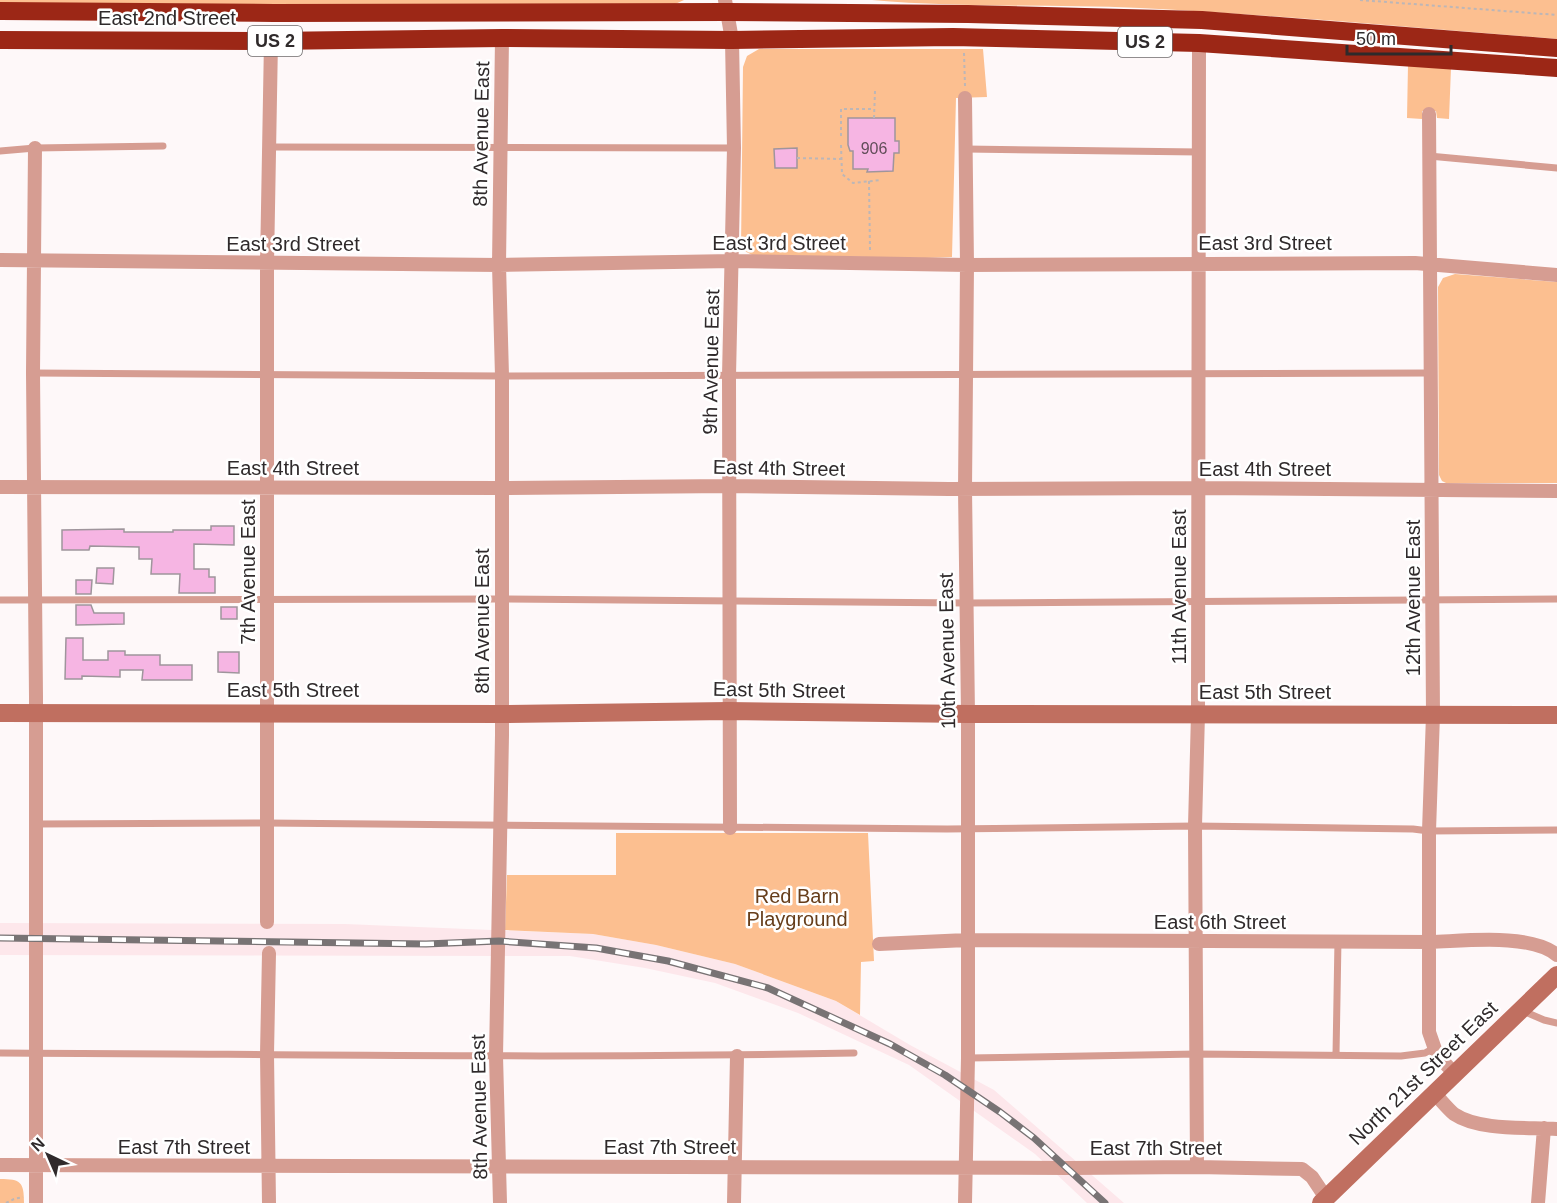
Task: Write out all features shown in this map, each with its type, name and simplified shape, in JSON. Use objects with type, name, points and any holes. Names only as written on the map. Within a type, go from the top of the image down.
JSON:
[{"type":"highway","name":"East 2nd Street","points":[[0,11],[274,13],[727,6],[1202,20],[1557,48]]},
{"type":"highway","name":"East 2nd Street","points":[[0,40],[271,41],[502,38],[732,40],[953,37],[1199,43],[1557,68]]},
{"type":"street","name":"9th Avenue East","points":[[727,6],[732,40],[734,148],[729,376],[730,828]]},
{"type":"street","name":"8th Avenue East","points":[[500,1203],[501,1167],[496,1056],[502,826],[502,376],[499,265],[502,38]]},
{"type":"street","name":"7th Avenue East","points":[[267,922],[267,264],[271,41]]},
{"type":"street","name":"11th Avenue East","points":[[1197,1167],[1195,826],[1198,714],[1199,43]]},
{"type":"street","name":"10th Avenue East","points":[[965,98],[967,265],[964,489],[968,714],[966,828],[968,1058],[965,1203]]},
{"type":"street","name":"12th Avenue East","points":[[1429,114],[1433,601],[1429,1032],[1437,1055],[1455,1074]]},
{"type":"street","points":[[35,148],[33,373],[36,1199]]},
{"type":"street","name":"East 3rd Street","points":[[0,260],[499,265],[732,261],[967,265],[1429,263],[1557,275]]},
{"type":"street","name":"East 4th Street","points":[[0,487],[729,486],[1557,491]]},
{"type":"street","name":"East 5th Street","points":[[0,713],[502,714],[728,711],[968,714],[1557,715]]},
{"type":"street","name":"East 6th Street","points":[[879,944],[967,940],[1196,942],[1503,940],[1549,949],[1557,955]]},
{"type":"street","points":[[269,952],[267,1054],[269,1203]]},
{"type":"street","name":"North 21st Street East","points":[[1325,1201],[1557,975]]},
{"type":"street","points":[[734,1203],[737,1056]]},
{"type":"street","points":[[1434,1093],[1454,1113],[1467,1121],[1508,1127],[1550,1129],[1538,1203]]},
{"type":"street","name":"East 7th Street","points":[[0,1165],[1302,1169],[1312,1177],[1325,1201]]},
{"type":"lane","points":[[0,151],[35,148],[164,146]]},
{"type":"lane","points":[[270,147],[734,148]]},
{"type":"lane","points":[[966,149],[1199,152]]},
{"type":"lane","points":[[1429,156],[1557,168]]},
{"type":"lane","points":[[33,373],[502,376],[1430,373]]},
{"type":"lane","points":[[0,600],[501,599],[1198,603],[1557,599]]},
{"type":"lane","points":[[36,824],[730,828],[1195,826],[1430,831],[1557,830]]},
{"type":"lane","points":[[1336,1055],[1338,940]]},
{"type":"lane","points":[[1521,1010],[1557,1023]]},
{"type":"lane","points":[[968,1058],[1197,1054],[1401,1056],[1425,1053],[1434,1048]]},
{"type":"lane","points":[[0,1053],[496,1056],[737,1056],[854,1053]]},
{"type":"path","points":[[1360,0],[1557,15]]},
{"type":"path","points":[[964,53],[965,98]]},
{"type":"path","points":[[874,118],[875,92]]},
{"type":"path","points":[[842,136],[841,109],[874,109]]},
{"type":"path","points":[[841,145],[842,174],[853,183],[881,180]]},
{"type":"path","points":[[797,158],[842,159]]},
{"type":"path","points":[[868,181],[870,263]]},
{"type":"path","points":[[6,1203],[14,1199],[36,1199]]},
{"type":"shaded area","points":[[0,923],[345,924],[593,934],[656,945],[735,964],[836,1001],[910,1045],[994,1090],[1124,1203],[1087,1203],[1035,1154],[909,1065],[798,1013],[715,983],[645,968],[570,956],[0,955]]},
{"type":"green space","points":[[0,0],[684,0],[673,5],[0,5]]},
{"type":"green space","points":[[872,0],[1557,0],[1557,39],[1192,11]]},
{"type":"green space","points":[[759,49],[983,49],[987,97],[956,98],[952,257],[752,255],[741,249],[743,67],[747,56]]},
{"type":"green space","points":[[1408,65],[1451,68],[1449,119],[1437,118],[1436,111],[1422,111],[1422,119],[1407,118]]},
{"type":"green space","points":[[1455,274],[1557,282],[1557,483],[1446,483],[1439,475],[1438,287],[1443,278]]},
{"type":"green space","name":"Red Barn Playground","points":[[616,833],[868,833],[874,961],[861,962],[860,1015],[836,1001],[735,964],[656,945],[593,934],[505,930],[507,875],[616,875]]},
{"type":"green space","points":[[0,1179],[20,1183],[24,1203],[0,1203]]},
{"type":"building","points":[[848,118],[895,118],[895,141],[899,141],[899,153],[894,153],[893,171],[867,172],[868,169],[853,169],[853,151],[850,151],[848,145]]},
{"type":"building","points":[[797,148],[797,168],[775,168],[774,149]]},
{"type":"building","points":[[211,526],[234,526],[234,545],[194,544],[194,569],[209,569],[209,577],[215,577],[215,593],[179,593],[180,574],[151,574],[152,559],[139,559],[139,547],[90,546],[89,550],[62,550],[62,530],[124,529],[124,532],[173,532],[173,530],[211,530]]},
{"type":"building","points":[[97,568],[114,568],[113,584],[96,583]]},
{"type":"building","points":[[76,580],[92,580],[91,594],[76,594]]},
{"type":"building","points":[[76,605],[91,605],[94,613],[124,613],[124,624],[76,625]]},
{"type":"building","points":[[221,607],[237,607],[237,619],[221,619]]},
{"type":"building","points":[[66,638],[83,638],[83,660],[108,660],[108,651],[125,651],[125,655],[160,655],[160,665],[192,665],[192,680],[142,680],[143,670],[120,670],[120,677],[82,676],[82,679],[65,679]]},
{"type":"building","points":[[218,652],[239,652],[239,673],[218,672]]},
{"type":"railway","points":[[0,938],[426,944],[499,941],[596,948],[668,961],[768,988],[890,1044],[945,1075],[1000,1112],[1034,1138],[1105,1203]]}]
